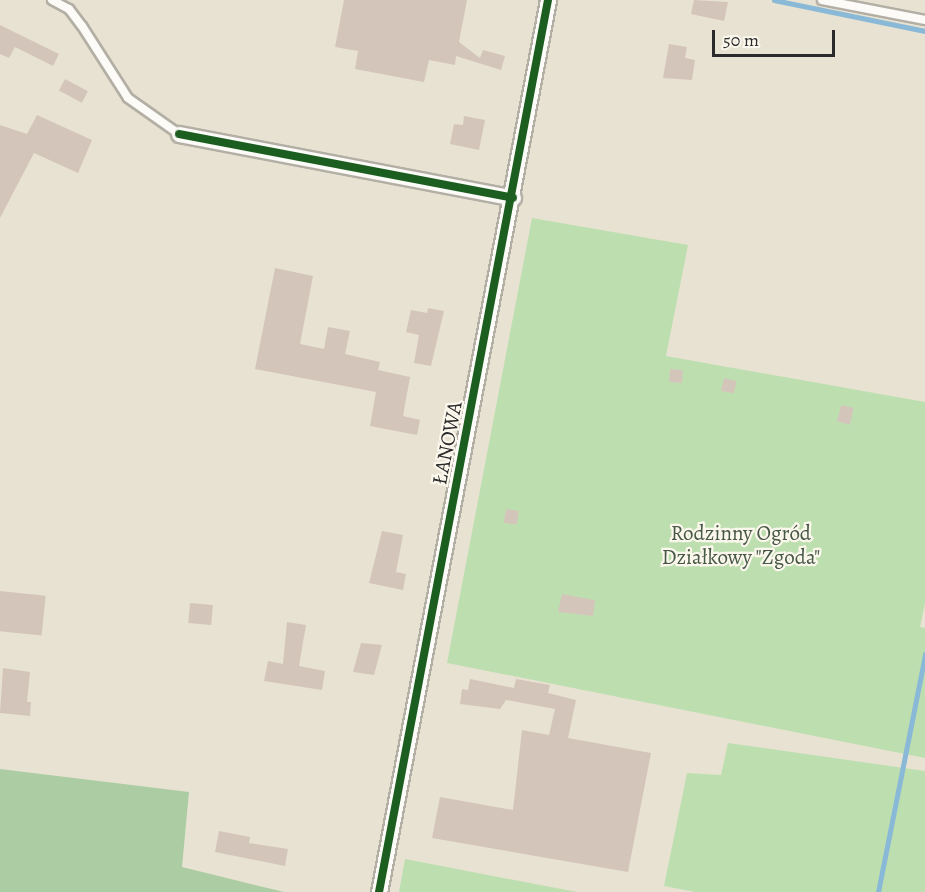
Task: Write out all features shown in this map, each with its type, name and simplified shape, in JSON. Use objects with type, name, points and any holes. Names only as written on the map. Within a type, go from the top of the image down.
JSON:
[{"type":"street","name":"ŁANOWA","points":[[380,892],[513,198],[548,0]]},
{"type":"street","points":[[180,135],[513,198]]},
{"type":"lane","points":[[52,0],[69,9],[128,98],[180,135]]},
{"type":"lane","points":[[822,0],[925,20]]},
{"type":"green space","name":"Rodzinny Ogród Działkowy \"Zgoda\"","points":[[532,218],[688,245],[666,356],[925,402],[925,603],[920,627],[925,628],[925,758],[447,663]]},
{"type":"green space","points":[[728,743],[925,771],[925,892],[695,892],[664,886],[687,773],[721,775]]},
{"type":"green space","points":[[0,769],[189,792],[182,867],[284,892],[0,892]]},
{"type":"green space","points":[[405,859],[577,892],[399,892]]},
{"type":"building","points":[[344,0],[467,0],[459,42],[480,58],[483,50],[505,56],[501,70],[456,56],[455,65],[429,60],[424,82],[355,69],[358,51],[335,47]]},
{"type":"building","points":[[694,0],[728,2],[724,21],[691,14]]},
{"type":"building","points":[[0,25],[59,54],[53,66],[15,47],[9,58],[0,54]]},
{"type":"building","points":[[669,44],[687,47],[685,58],[695,60],[692,80],[663,78]]},
{"type":"building","points":[[65,79],[88,91],[82,103],[59,90]]},
{"type":"building","points":[[37,115],[92,140],[78,173],[34,153],[0,218],[0,125],[27,134]]},
{"type":"building","points":[[464,116],[485,120],[479,150],[450,144],[454,124],[463,125]]},
{"type":"building","points":[[275,268],[313,276],[300,344],[324,349],[328,327],[350,331],[345,354],[380,362],[378,370],[410,377],[403,416],[420,420],[417,435],[370,426],[376,392],[255,369]]},
{"type":"building","points":[[428,308],[444,311],[431,366],[414,363],[419,335],[406,332],[411,310],[427,313]]},
{"type":"building","points":[[670,369],[683,370],[682,383],[669,382]]},
{"type":"building","points":[[724,378],[737,381],[734,394],[721,391]]},
{"type":"building","points":[[841,405],[854,408],[850,424],[837,422]]},
{"type":"building","points":[[506,509],[519,511],[517,525],[504,523]]},
{"type":"building","points":[[382,531],[403,535],[396,572],[406,574],[403,590],[369,583]]},
{"type":"building","points":[[0,591],[46,596],[42,636],[0,631]]},
{"type":"building","points":[[562,594],[595,600],[593,616],[558,612]]},
{"type":"building","points":[[190,603],[213,605],[211,625],[188,623]]},
{"type":"building","points":[[287,622],[306,625],[299,666],[325,671],[322,690],[264,681],[268,661],[283,664]]},
{"type":"building","points":[[361,643],[382,645],[374,675],[353,672]]},
{"type":"building","points":[[3,668],[30,672],[27,702],[31,702],[30,716],[0,713]]},
{"type":"building","points":[[470,679],[514,688],[516,679],[550,685],[548,693],[576,700],[568,738],[651,753],[628,872],[432,838],[440,797],[513,810],[522,730],[549,735],[555,709],[506,700],[500,709],[460,704],[462,689],[468,690]]},
{"type":"building","points":[[219,831],[250,837],[249,843],[288,849],[285,866],[215,852]]},
{"type":"waterway","points":[[774,0],[925,31]]},
{"type":"waterway","points":[[878,892],[925,654]]},
{"type":"cycle path","points":[[379,892],[548,0]]},
{"type":"cycle path","points":[[179,134],[513,198]]}]
